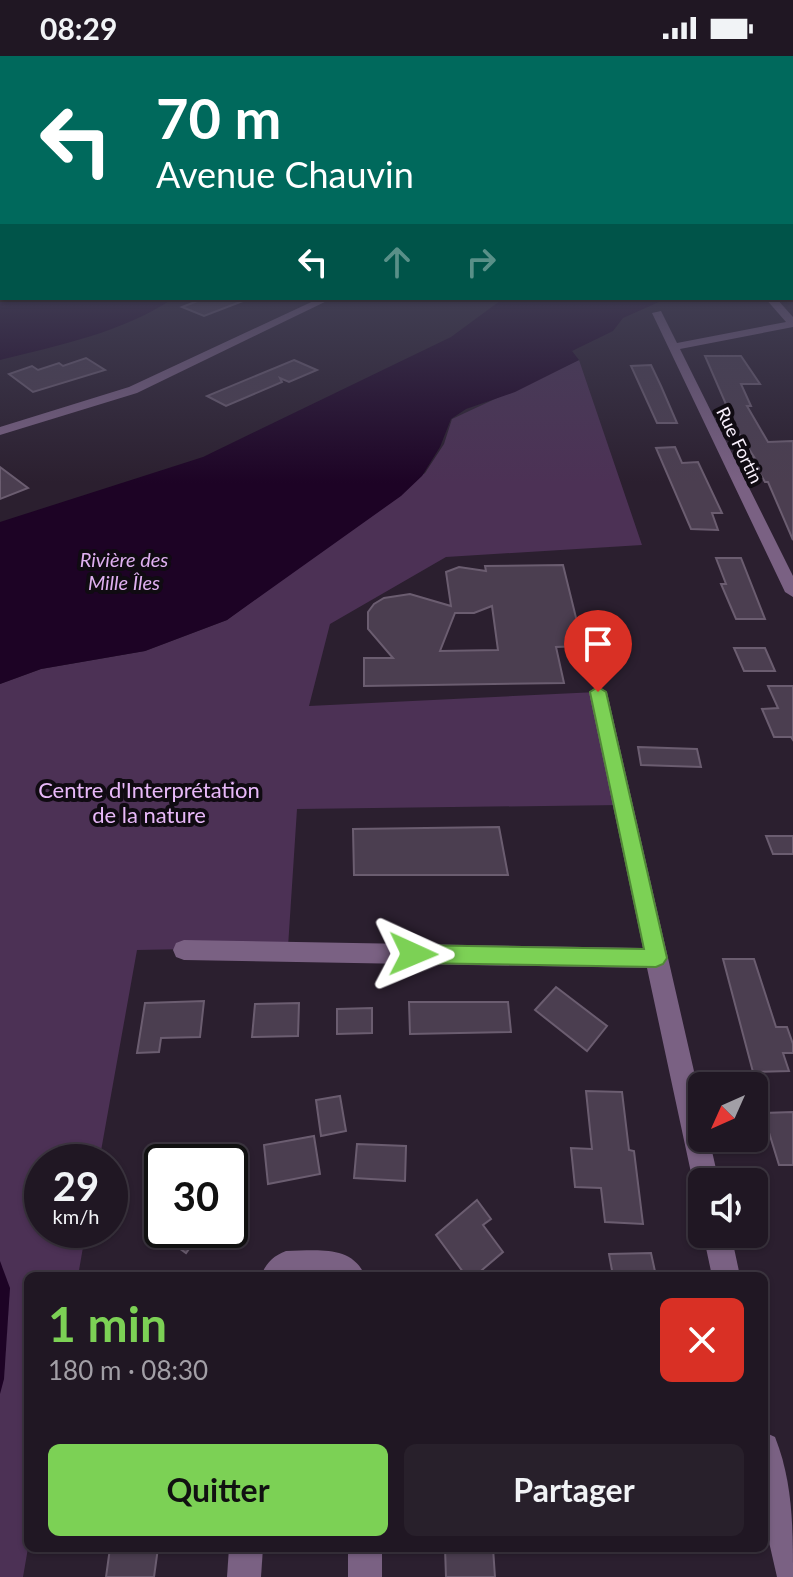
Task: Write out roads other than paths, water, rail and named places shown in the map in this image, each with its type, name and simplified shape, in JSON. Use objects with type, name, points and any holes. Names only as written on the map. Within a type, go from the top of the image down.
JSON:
[{"type":"street","points":[[0,431],[133,390],[237,341]]},
{"type":"street","name":"Rue Fortin","points":[[672,341],[793,592]]},
{"type":"street","points":[[675,347],[706,341]]},
{"type":"street","points":[[598,692],[703,1168]]},
{"type":"street","points":[[184,950],[656,958]]},
{"type":"street","points":[[720,1248],[725,1272]]},
{"type":"street","points":[[279,1272],[286,1265],[336,1265],[346,1272]]},
{"type":"street","points":[[768,1464],[791,1558]]},
{"type":"street","points":[[244,1577],[246,1552]]},
{"type":"street","points":[[365,1552],[365,1577]]},
{"type":"water","points":[[0,341],[73,341],[67,343],[0,360]]},
{"type":"water","name":"Rivière des Mille Îles","points":[[443,341],[593,341],[572,351],[579,360],[515,392],[466,409],[451,419],[440,447],[422,476],[401,496],[227,620],[145,651],[41,669],[0,684],[0,522],[203,457]]},
{"type":"water","points":[[0,1261],[10,1288],[4,1379],[0,1394]]},
{"type":"park label","name":"Centre d'Interprétation de la nature","points":[[149,802]]}]
